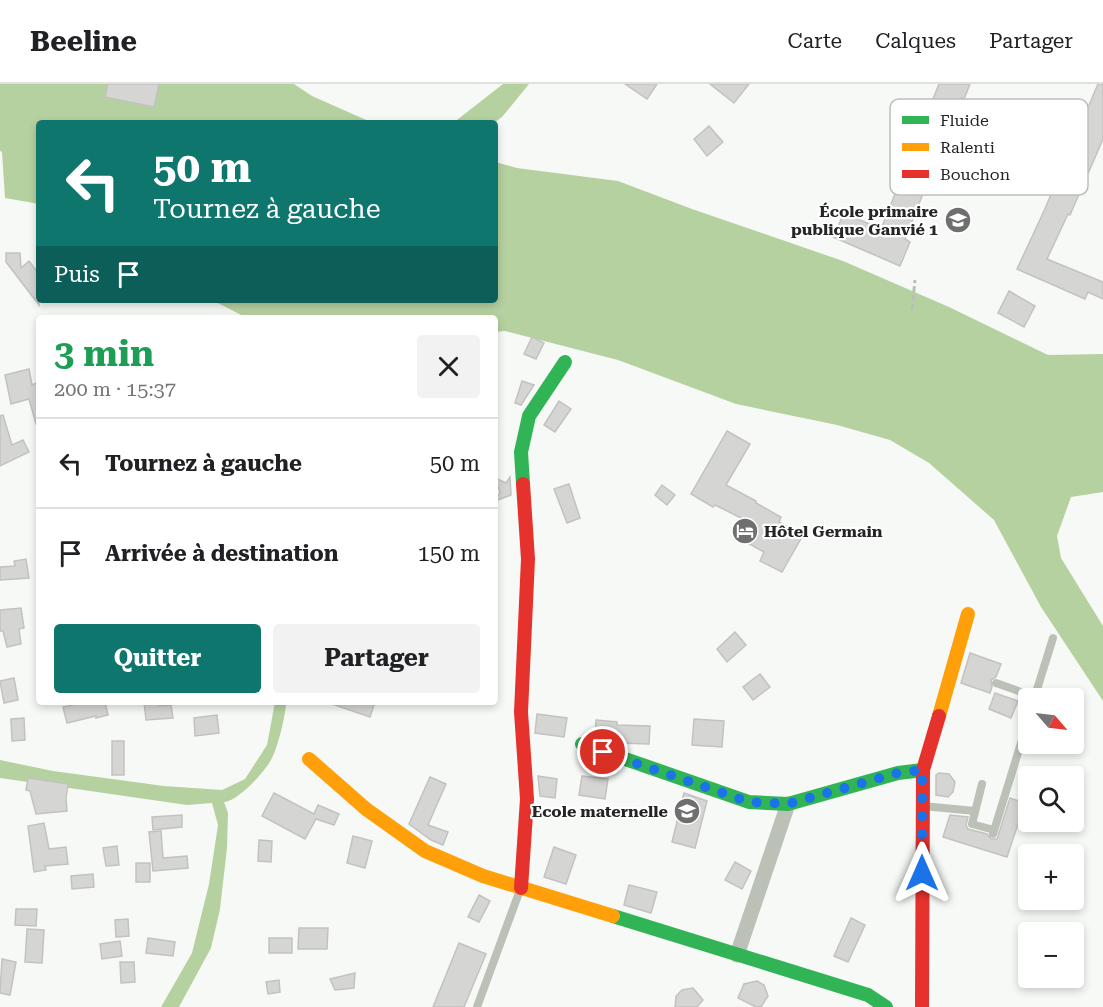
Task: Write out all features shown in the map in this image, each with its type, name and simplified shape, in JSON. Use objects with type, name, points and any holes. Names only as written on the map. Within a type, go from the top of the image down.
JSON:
[{"type":"street","points":[[521,888],[527,799],[521,712],[528,559],[520,452],[529,416],[565,362]]},
{"type":"street","points":[[922,1007],[922,770],[968,614]]},
{"type":"street","points":[[582,744],[749,802],[788,804],[898,773],[922,770]]},
{"type":"street","points":[[309,759],[366,809],[425,851],[483,876],[868,995],[886,1007]]},
{"type":"street","points":[[737,955],[788,804]]},
{"type":"lane","points":[[1039,688],[1053,638]]},
{"type":"lane","points":[[996,682],[1010,692],[1018,694]]},
{"type":"lane","points":[[982,784],[972,824],[994,832],[1018,753]]},
{"type":"lane","points":[[922,806],[975,811]]},
{"type":"lane","points":[[477,1007],[521,888]]},
{"type":"path","points":[[912,310],[915,280]]},
{"type":"shaded area","points":[[0,84],[294,84],[312,96],[366,120],[36,120],[36,203],[5,198],[2,152],[0,151]]},
{"type":"shaded area","points":[[503,84],[529,84],[498,120],[457,120]]},
{"type":"shaded area","points":[[498,163],[517,168],[618,181],[843,261],[949,307],[1048,355],[1103,354],[1103,492],[1071,497],[1057,536],[1061,558],[1103,626],[1103,701],[1041,607],[994,520],[929,463],[890,440],[837,425],[736,404],[618,360],[505,331],[498,332],[498,315],[241,315],[218,303],[498,303]]},
{"type":"shaded area","points":[[274,705],[286,705],[277,746],[272,758],[264,770],[237,797],[224,802],[228,813],[227,848],[220,909],[211,948],[179,1007],[161,1007],[192,953],[209,884],[218,825],[212,803],[187,805],[0,778],[0,760],[53,771],[164,786],[222,790],[245,779],[267,745]]},
{"type":"building","points":[[108,84],[159,84],[154,107],[105,97]]},
{"type":"building","points":[[625,84],[657,84],[647,99]]},
{"type":"building","points":[[710,84],[749,84],[734,103]]},
{"type":"building","points":[[939,84],[970,84],[964,99],[933,99]]},
{"type":"building","points":[[1098,84],[1103,84],[1103,139],[1088,174],[1088,108]]},
{"type":"building","points":[[709,126],[723,142],[707,156],[694,139]]},
{"type":"building","points":[[895,195],[922,195],[905,239],[910,242],[900,266],[833,237],[844,213],[881,229]]},
{"type":"building","points":[[1051,195],[1079,195],[1047,259],[1103,282],[1103,299],[1088,292],[1085,299],[1017,269]]},
{"type":"building","points":[[6,253],[20,253],[21,268],[29,261],[36,270],[36,301],[6,262]]},
{"type":"building","points":[[1009,291],[1035,306],[1024,327],[998,313]]},
{"type":"building","points":[[532,337],[544,343],[536,359],[524,354]]},
{"type":"building","points":[[29,369],[32,385],[36,383],[36,424],[29,399],[11,404],[5,375]]},
{"type":"building","points":[[522,381],[534,385],[521,405],[515,403]]},
{"type":"building","points":[[559,401],[571,409],[555,432],[544,425]]},
{"type":"building","points":[[3,415],[12,445],[23,440],[29,452],[0,466],[0,416]]},
{"type":"building","points":[[727,431],[750,444],[726,485],[781,517],[779,522],[803,535],[782,572],[760,561],[764,552],[737,537],[747,521],[715,505],[713,507],[691,494]]},
{"type":"building","points":[[510,477],[511,495],[498,500],[500,492],[498,479],[506,483]]},
{"type":"building","points":[[569,484],[580,518],[567,523],[554,489]]},
{"type":"building","points":[[662,485],[675,495],[667,505],[655,495]]},
{"type":"building","points":[[26,559],[29,578],[0,580],[0,567],[15,566],[14,561]]},
{"type":"building","points":[[21,608],[24,628],[19,629],[21,644],[7,647],[3,631],[0,631],[0,610]]},
{"type":"building","points":[[735,632],[746,645],[727,662],[717,649]]},
{"type":"building","points":[[970,653],[1001,664],[996,677],[991,680],[990,693],[961,683]]},
{"type":"building","points":[[760,674],[770,687],[753,700],[743,687]]},
{"type":"building","points":[[14,678],[18,700],[4,703],[0,681]]},
{"type":"building","points":[[995,693],[1018,701],[1011,718],[989,709]]},
{"type":"building","points":[[106,705],[108,715],[67,723],[63,707]]},
{"type":"building","points":[[144,705],[171,705],[173,718],[146,720]]},
{"type":"building","points":[[335,705],[374,705],[370,717]]},
{"type":"building","points":[[537,714],[567,718],[564,737],[535,733]]},
{"type":"building","points":[[217,715],[219,733],[195,736],[194,718]]},
{"type":"building","points":[[24,718],[25,740],[12,741],[11,719]]},
{"type":"building","points":[[694,719],[724,721],[722,747],[692,745]]},
{"type":"building","points":[[596,720],[617,722],[617,725],[650,726],[649,744],[617,743],[595,735]]},
{"type":"building","points":[[112,741],[124,741],[124,775],[112,775]]},
{"type":"building","points":[[949,774],[955,782],[953,792],[948,797],[936,795],[936,775]]},
{"type":"building","points":[[538,776],[557,779],[555,798],[540,796]]},
{"type":"building","points":[[582,776],[608,779],[605,799],[579,795]]},
{"type":"building","points":[[430,777],[446,784],[428,825],[448,832],[443,845],[431,840],[409,824]]},
{"type":"building","points":[[28,778],[68,784],[67,811],[36,814],[30,791],[26,790]]},
{"type":"building","points":[[274,793],[314,814],[318,805],[339,814],[334,825],[316,819],[305,839],[262,816]]},
{"type":"building","points":[[684,793],[707,801],[695,848],[672,842]]},
{"type":"building","points":[[1010,798],[1018,801],[1018,824],[1007,857],[943,837],[950,815],[968,817],[966,825],[968,829],[987,834],[991,839],[997,839]]},
{"type":"building","points":[[182,815],[182,827],[153,830],[152,817]]},
{"type":"building","points":[[44,823],[49,849],[66,847],[68,864],[45,866],[46,870],[34,872],[28,826]]},
{"type":"building","points":[[161,831],[163,858],[187,856],[188,868],[153,871],[149,832]]},
{"type":"building","points":[[353,836],[372,841],[365,868],[347,863]]},
{"type":"building","points":[[259,840],[272,841],[271,862],[258,861]]},
{"type":"building","points":[[117,846],[119,865],[106,866],[103,848]]},
{"type":"building","points":[[554,847],[576,855],[566,884],[544,877]]},
{"type":"building","points":[[735,862],[751,871],[742,889],[725,880]]},
{"type":"building","points":[[136,863],[150,863],[150,882],[136,882]]},
{"type":"building","points":[[93,874],[94,887],[72,889],[71,876]]},
{"type":"building","points":[[629,885],[657,892],[651,913],[624,905]]},
{"type":"building","points":[[479,895],[490,901],[479,922],[468,917]]},
{"type":"building","points":[[16,909],[37,909],[36,926],[15,925]]},
{"type":"building","points":[[851,918],[865,925],[848,962],[834,956]]},
{"type":"building","points":[[128,919],[129,936],[116,937],[115,920]]},
{"type":"building","points":[[299,928],[328,928],[327,949],[298,949]]},
{"type":"building","points":[[27,929],[44,930],[42,963],[25,962]]},
{"type":"building","points":[[148,938],[175,942],[173,956],[146,953]]},
{"type":"building","points":[[269,938],[292,938],[292,953],[269,953]]},
{"type":"building","points":[[120,941],[122,956],[102,959],[100,944]]},
{"type":"building","points":[[459,943],[486,954],[464,1007],[433,1007]]},
{"type":"building","points":[[2,959],[16,962],[10,995],[0,993]]},
{"type":"building","points":[[120,962],[134,962],[135,982],[121,983]]},
{"type":"building","points":[[355,973],[354,988],[335,990],[330,979]]},
{"type":"building","points":[[279,980],[280,992],[268,994],[266,982]]},
{"type":"building","points":[[757,981],[764,985],[768,996],[761,1007],[756,1007],[738,998],[744,984]]},
{"type":"building","points":[[693,988],[703,1000],[697,1007],[675,1007],[676,996],[682,990]]},
{"type":"traffic: fast","points":[[523,484],[521,452],[529,416],[565,362]]},
{"type":"traffic: fast","points":[[582,744],[749,802],[788,804],[898,773],[923,770]]},
{"type":"traffic: fast","points":[[613,916],[868,995],[886,1007]]},
{"type":"traffic: slow","points":[[939,716],[968,614]]},
{"type":"traffic: slow","points":[[309,759],[366,809],[425,851],[483,876],[613,916]]},
{"type":"traffic: jam","points":[[521,888],[527,799],[521,712],[528,559],[523,484]]},
{"type":"traffic: jam","points":[[922,1007],[923,770],[939,716]]},
{"type":"place","name":"École primaire publique Ganvié 1","points":[[958,220]]},
{"type":"place","name":"Hôtel Germain","points":[[745,531]]},
{"type":"place","name":"Ecole maternelle","points":[[687,811]]},
{"type":"route","points":[[603,752],[749,802],[788,804],[898,773],[922,770],[922,873]]}]
